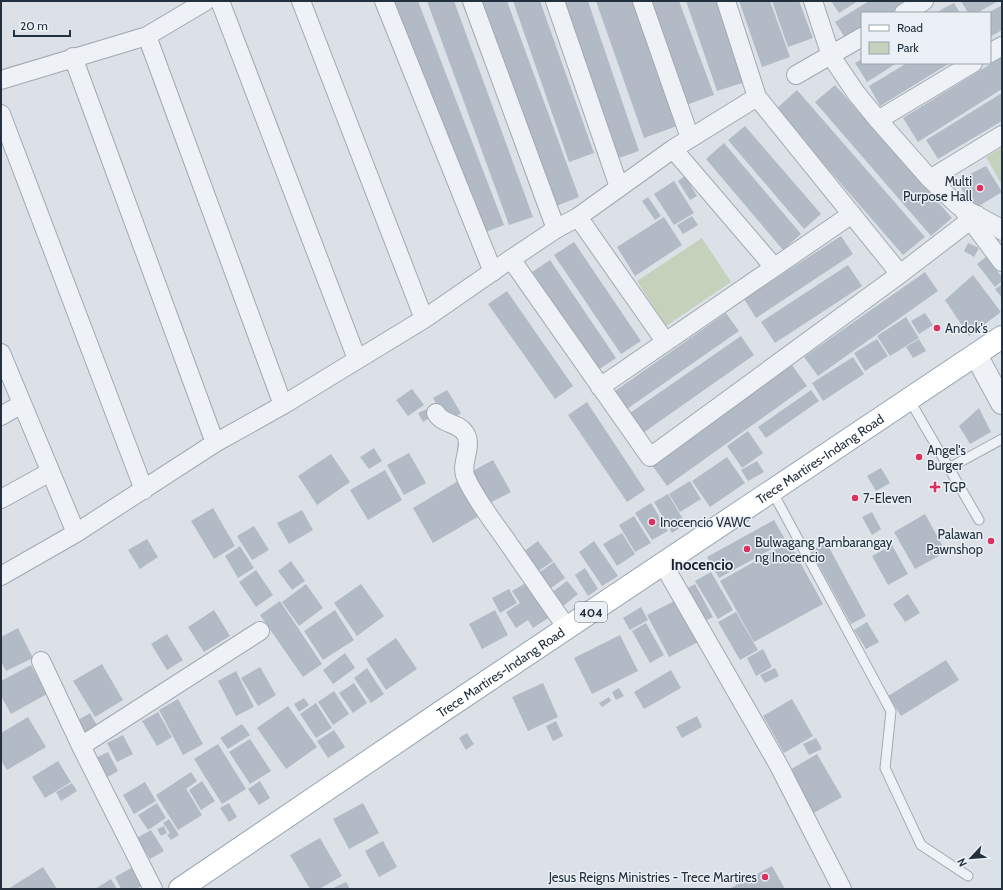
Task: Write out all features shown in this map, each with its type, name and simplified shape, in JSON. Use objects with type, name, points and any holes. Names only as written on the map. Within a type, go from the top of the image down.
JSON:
[{"type":"main road","name":"Trece Martires-Indang Road","points":[[180,889],[567,628],[1002,338]]},
{"type":"street","points":[[1,80],[73,57],[147,36],[206,1]]},
{"type":"street","points":[[220,1],[357,359]]},
{"type":"street","points":[[301,1],[424,319]]},
{"type":"street","points":[[384,1],[493,272]]},
{"type":"street","points":[[472,1],[556,229]]},
{"type":"street","points":[[555,1],[619,187]]},
{"type":"street","points":[[642,1],[690,138]]},
{"type":"street","points":[[726,1],[757,97],[900,274]]},
{"type":"street","points":[[813,1],[831,56],[856,93],[878,120],[930,179],[960,206],[973,217],[1001,227]]},
{"type":"street","points":[[906,12],[924,1]]},
{"type":"street","points":[[147,36],[283,405]]},
{"type":"street","points":[[796,75],[861,39]]},
{"type":"street","points":[[991,52],[1002,46]]},
{"type":"street","points":[[73,57],[215,443]]},
{"type":"street","points":[[878,120],[971,64]]},
{"type":"street","points":[[1,576],[76,533],[215,443],[283,405],[424,319],[556,229],[578,217],[673,149],[757,97]]},
{"type":"street","points":[[1,114],[144,490]]},
{"type":"street","points":[[930,179],[1002,135]]},
{"type":"street","points":[[673,149],[774,267]]},
{"type":"street","points":[[600,387],[852,214]]},
{"type":"street","points":[[578,217],[665,341]]},
{"type":"street","points":[[512,259],[650,458],[900,274],[973,217]]},
{"type":"street","points":[[973,217],[983,237],[1002,262]]},
{"type":"street","points":[[983,237],[1001,227]]},
{"type":"street","points":[[1,353],[76,533]]},
{"type":"street","points":[[976,355],[1002,403]]},
{"type":"street","points":[[1,416],[22,404]]},
{"type":"street","points":[[436,414],[442,421],[457,426],[466,435],[468,449],[464,468],[466,479],[487,514],[567,628]]},
{"type":"street","points":[[1,499],[50,472]]},
{"type":"street","points":[[663,564],[778,764],[842,889]]},
{"type":"street","points":[[81,746],[260,632]]},
{"type":"street","points":[[41,661],[81,746],[152,889]]},
{"type":"lane","points":[[909,400],[979,520]]},
{"type":"lane","points":[[949,468],[1002,439]]},
{"type":"lane","points":[[772,491],[890,711],[885,768],[921,845],[968,876]]},
{"type":"green space","points":[[1002,148],[1002,185],[986,157]]},
{"type":"green space","points":[[702,238],[731,282],[666,326],[637,281]]},
{"type":"building","points":[[393,1],[418,1],[504,225],[481,234]]},
{"type":"building","points":[[427,1],[454,1],[533,217],[509,225]]},
{"type":"building","points":[[478,1],[507,1],[579,197],[554,207]]},
{"type":"building","points":[[513,1],[540,1],[594,153],[569,162]]},
{"type":"building","points":[[559,1],[588,1],[639,151],[613,160]]},
{"type":"building","points":[[596,1],[633,1],[677,126],[644,138]]},
{"type":"building","points":[[649,1],[679,1],[714,95],[686,105]]},
{"type":"building","points":[[686,1],[717,1],[745,82],[717,91]]},
{"type":"building","points":[[739,1],[770,1],[790,57],[762,67]]},
{"type":"building","points":[[772,1],[799,1],[813,38],[788,47]]},
{"type":"building","points":[[831,1],[858,1],[839,13]]},
{"type":"building","points":[[869,1],[911,1],[893,12],[861,12],[861,32],[847,41],[835,22]]},
{"type":"building","points":[[961,1],[998,1],[979,12],[967,12]]},
{"type":"building","points":[[954,3],[959,12],[938,12]]},
{"type":"building","points":[[1002,5],[1002,30],[991,36],[991,12]]},
{"type":"building","points":[[1002,57],[1002,89],[918,142],[903,118]]},
{"type":"building","points":[[861,60],[861,64],[895,64],[867,82],[855,63]]},
{"type":"building","points":[[905,64],[948,64],[880,106],[869,86]]},
{"type":"building","points":[[835,85],[952,218],[931,236],[815,102]]},
{"type":"building","points":[[797,90],[925,237],[903,255],[776,109]]},
{"type":"building","points":[[1002,93],[1002,121],[938,159],[926,140]]},
{"type":"building","points":[[745,126],[821,214],[804,229],[728,140]]},
{"type":"building","points":[[724,143],[801,234],[783,250],[706,159]]},
{"type":"building","name":"Multi Purpose Hall","points":[[986,166],[1002,192],[974,209],[958,183],[972,173]]},
{"type":"building","points":[[685,176],[697,196],[690,200],[678,181]]},
{"type":"building","points":[[674,181],[694,213],[674,225],[654,194]]},
{"type":"building","points":[[648,197],[661,216],[655,220],[642,201]]},
{"type":"building","points":[[692,216],[698,225],[683,234],[677,225]]},
{"type":"building","points":[[664,217],[682,245],[635,276],[617,247]]},
{"type":"building","points":[[841,236],[853,254],[756,318],[744,299]]},
{"type":"building","points":[[574,242],[641,341],[621,354],[554,255]]},
{"type":"building","points":[[968,243],[979,248],[974,257],[964,251]]},
{"type":"building","points":[[986,257],[1002,277],[1002,281],[995,287],[977,264]]},
{"type":"building","points":[[550,260],[616,358],[598,370],[532,272]]},
{"type":"building","points":[[848,265],[862,286],[775,343],[761,322]]},
{"type":"building","points":[[925,272],[938,291],[818,376],[804,357]]},
{"type":"building","points":[[973,275],[1001,312],[969,336],[945,300]]},
{"type":"building","points":[[1002,284],[1002,298],[995,289]]},
{"type":"building","points":[[507,291],[573,386],[555,399],[488,304]]},
{"type":"building","points":[[726,313],[739,331],[627,409],[615,391]]},
{"type":"building","points":[[925,313],[933,325],[919,334],[911,321]]},
{"type":"building","points":[[906,317],[919,338],[890,356],[877,336]]},
{"type":"building","points":[[741,336],[754,355],[643,433],[630,413]]},
{"type":"building","points":[[877,339],[888,356],[865,371],[854,353]]},
{"type":"building","points":[[919,339],[926,351],[913,358],[906,347]]},
{"type":"building","points":[[853,357],[864,374],[823,401],[812,383]]},
{"type":"building","points":[[792,365],[807,386],[667,486],[652,465]]},
{"type":"building","points":[[412,389],[424,405],[408,416],[396,400]]},
{"type":"building","points":[[447,390],[461,413],[447,422],[433,398]]},
{"type":"building","points":[[811,390],[819,401],[766,438],[758,427]]},
{"type":"building","points":[[587,402],[645,490],[627,502],[568,415]]},
{"type":"building","points":[[979,408],[991,432],[970,444],[959,426]]},
{"type":"building","points":[[427,409],[431,417],[423,422],[418,413]]},
{"type":"building","points":[[748,431],[763,453],[742,468],[727,446]]},
{"type":"building","points":[[374,448],[382,461],[369,469],[360,457]]},
{"type":"building","points":[[409,453],[426,483],[404,495],[387,465]]},
{"type":"building","points":[[331,454],[350,482],[317,505],[298,476]]},
{"type":"building","points":[[727,457],[745,483],[710,507],[692,481]]},
{"type":"building","points":[[493,460],[511,492],[486,505],[469,473]]},
{"type":"building","points":[[757,461],[764,472],[748,481],[741,470]]},
{"type":"building","points":[[881,468],[890,483],[876,491],[867,476]]},
{"type":"building","points":[[385,470],[402,500],[368,520],[350,490]]},
{"type":"building","points":[[458,481],[479,516],[433,543],[413,508]]},
{"type":"building","points":[[690,481],[701,499],[680,512],[669,494]]},
{"type":"building","points":[[668,494],[686,524],[672,533],[654,502]]},
{"type":"building","name":"Inocencio VAWC","points":[[651,503],[668,531],[652,540],[635,513]]},
{"type":"building","points":[[213,508],[235,546],[214,559],[191,521]]},
{"type":"building","points":[[302,510],[313,530],[289,544],[277,523]]},
{"type":"building","points":[[872,512],[881,529],[872,535],[862,517]]},
{"type":"building","points":[[925,514],[946,552],[915,569],[894,532]]},
{"type":"building","points":[[634,516],[651,543],[635,552],[619,525]]},
{"type":"building","name":"Bulwagang Pambarangay ng Inocencio","points":[[774,520],[786,541],[719,578],[707,557]]},
{"type":"building","points":[[254,526],[269,550],[252,560],[237,536]]},
{"type":"building","points":[[622,533],[635,554],[617,566],[603,544]]},
{"type":"building","points":[[147,539],[158,557],[140,569],[128,550]]},
{"type":"building","points":[[538,541],[553,561],[533,575],[519,555]]},
{"type":"building","points":[[594,541],[618,576],[602,586],[579,552]]},
{"type":"building","points":[[789,542],[823,604],[754,642],[720,581]]},
{"type":"building","points":[[826,542],[866,616],[851,624],[811,551]]},
{"type":"building","points":[[892,545],[908,574],[888,585],[872,556]]},
{"type":"building","points":[[240,546],[254,568],[238,578],[225,556]]},
{"type":"building","points":[[291,561],[305,581],[292,590],[278,571]]},
{"type":"building","points":[[554,562],[565,578],[544,593],[533,577]]},
{"type":"building","points":[[585,568],[598,589],[588,596],[575,575]]},
{"type":"building","points":[[256,570],[273,595],[256,607],[239,582]]},
{"type":"building","points":[[711,572],[733,610],[718,619],[695,581]]},
{"type":"building","points":[[531,580],[553,615],[533,628],[528,620],[516,628],[506,612],[520,603],[512,591]]},
{"type":"building","points":[[567,581],[578,594],[562,607],[551,593]]},
{"type":"building","points":[[306,584],[323,608],[299,626],[282,602]]},
{"type":"building","points":[[361,584],[384,616],[357,636],[334,603]]},
{"type":"building","points":[[695,584],[713,617],[701,623],[684,590]]},
{"type":"building","points":[[509,589],[517,603],[500,613],[492,598]]},
{"type":"building","points":[[908,594],[920,613],[905,622],[893,604]]},
{"type":"building","points":[[680,598],[702,640],[669,657],[647,615]]},
{"type":"building","points":[[280,601],[322,664],[303,677],[260,615]]},
{"type":"building","points":[[641,607],[648,620],[630,630],[623,618]]},
{"type":"building","points":[[214,610],[230,636],[204,652],[188,627]]},
{"type":"building","points":[[335,610],[354,640],[323,660],[304,631]]},
{"type":"building","points":[[495,610],[508,635],[482,649],[469,624]]},
{"type":"building","points":[[736,612],[758,650],[740,660],[718,622]]},
{"type":"building","points":[[867,622],[879,642],[866,649],[854,630]]},
{"type":"building","points":[[646,623],[664,655],[650,663],[632,631]]},
{"type":"building","points":[[18,628],[33,658],[6,671],[1,661],[1,637]]},
{"type":"building","points":[[167,634],[183,660],[167,670],[151,644]]},
{"type":"building","points":[[620,635],[638,671],[592,694],[574,658]]},
{"type":"building","points":[[396,638],[417,669],[386,690],[366,659]]},
{"type":"building","points":[[763,649],[772,667],[756,676],[747,658]]},
{"type":"building","points":[[345,653],[355,668],[333,684],[323,670]]},
{"type":"building","points":[[946,660],[959,680],[901,716],[888,696]]},
{"type":"building","points":[[102,664],[123,700],[95,717],[73,681]]},
{"type":"building","points":[[31,665],[47,694],[11,714],[1,696],[1,681]]},
{"type":"building","points":[[260,667],[276,695],[258,706],[241,678]]},
{"type":"building","points":[[367,668],[384,694],[371,703],[354,678]]},
{"type":"building","points":[[775,668],[779,676],[765,683],[760,675]]},
{"type":"building","points":[[671,670],[681,688],[644,709],[634,692]]},
{"type":"building","points":[[236,671],[254,707],[236,716],[218,681]]},
{"type":"building","points":[[354,683],[367,703],[353,713],[339,693]]},
{"type":"building","points":[[543,683],[558,717],[528,731],[512,697]]},
{"type":"building","points":[[619,688],[624,696],[616,700],[612,692]]},
{"type":"building","points":[[334,691],[349,714],[333,725],[318,702]]},
{"type":"building","points":[[609,697],[611,701],[602,707],[599,703]]},
{"type":"building","points":[[304,698],[309,705],[299,712],[294,704]]},
{"type":"building","points":[[178,699],[203,744],[183,755],[159,710]]},
{"type":"building","points":[[792,699],[813,736],[784,753],[763,716]]},
{"type":"building","points":[[316,703],[332,728],[316,738],[300,714]]},
{"type":"building","points":[[288,706],[317,747],[286,769],[257,728]]},
{"type":"building","points":[[158,712],[172,737],[157,746],[142,721]]},
{"type":"building","points":[[90,713],[99,729],[82,738],[73,723]]},
{"type":"building","points":[[697,716],[702,727],[682,738],[676,727]]},
{"type":"building","points":[[28,717],[46,747],[7,770],[1,760],[1,733]]},
{"type":"building","points":[[556,721],[563,736],[553,741],[546,726]]},
{"type":"building","points":[[242,724],[250,735],[228,749],[220,738]]},
{"type":"building","points":[[334,730],[345,747],[328,758],[317,741]]},
{"type":"building","points":[[467,733],[474,744],[466,750],[459,738]]},
{"type":"building","points":[[123,735],[133,754],[117,762],[107,743]]},
{"type":"building","points":[[816,738],[822,749],[809,755],[803,744]]},
{"type":"building","points":[[250,739],[271,771],[250,784],[229,752]]},
{"type":"building","points":[[218,744],[246,789],[222,804],[194,759]]},
{"type":"building","points":[[108,752],[118,771],[104,779],[94,759]]},
{"type":"building","points":[[817,754],[842,797],[812,814],[788,771]]},
{"type":"building","points":[[58,761],[71,782],[45,798],[32,777]]},
{"type":"building","points":[[191,772],[197,781],[186,789],[202,815],[178,830],[156,795]]},
{"type":"building","points":[[202,781],[215,801],[201,810],[189,790]]},
{"type":"building","points":[[260,781],[270,798],[259,805],[248,789]]},
{"type":"building","points":[[145,782],[156,801],[134,814],[123,795]]},
{"type":"building","points":[[72,783],[77,791],[61,801],[56,792]]},
{"type":"building","points":[[157,803],[166,818],[148,830],[138,815]]},
{"type":"building","points":[[229,803],[237,817],[229,822],[220,808]]},
{"type":"building","points":[[363,803],[379,833],[349,849],[333,819]]},
{"type":"building","points":[[169,819],[179,835],[171,840],[167,835],[170,833],[163,823]]},
{"type":"building","points":[[164,826],[167,833],[161,836],[157,829]]},
{"type":"building","points":[[151,830],[164,851],[150,859],[137,838]]},
{"type":"building","points":[[320,838],[342,876],[319,889],[310,889],[290,855]]},
{"type":"building","points":[[383,841],[397,867],[379,877],[365,851]]},
{"type":"building","name":"Jesus Reigns Ministries - Trece Martires","points":[[772,866],[785,889],[729,889]]},
{"type":"building","points":[[43,867],[57,889],[8,889]]},
{"type":"building","points":[[133,867],[143,885],[136,889],[121,889],[115,877]]},
{"type":"building","points":[[111,879],[117,889],[95,889]]},
{"type":"building","points":[[346,882],[350,889],[331,889]]},
{"type":"place","name":"Multi Purpose Hall","points":[[980,188]]},
{"type":"place","name":"Andok's","points":[[937,328]]},
{"type":"place","name":"Angel's Burger","points":[[919,457]]},
{"type":"place","name":"TGP","points":[[935,487]]},
{"type":"place","name":"7-Eleven","points":[[855,498]]},
{"type":"place","name":"Inocencio VAWC","points":[[652,522]]},
{"type":"place","name":"Palawan Pawnshop","points":[[991,541]]},
{"type":"place","name":"Bulwagang Pambarangay ng Inocencio","points":[[747,549]]},
{"type":"place","name":"Jesus Reigns Ministries - Trece Martires","points":[[765,877]]},
{"type":"district","name":"Inocencio","points":[[702,565]]}]
